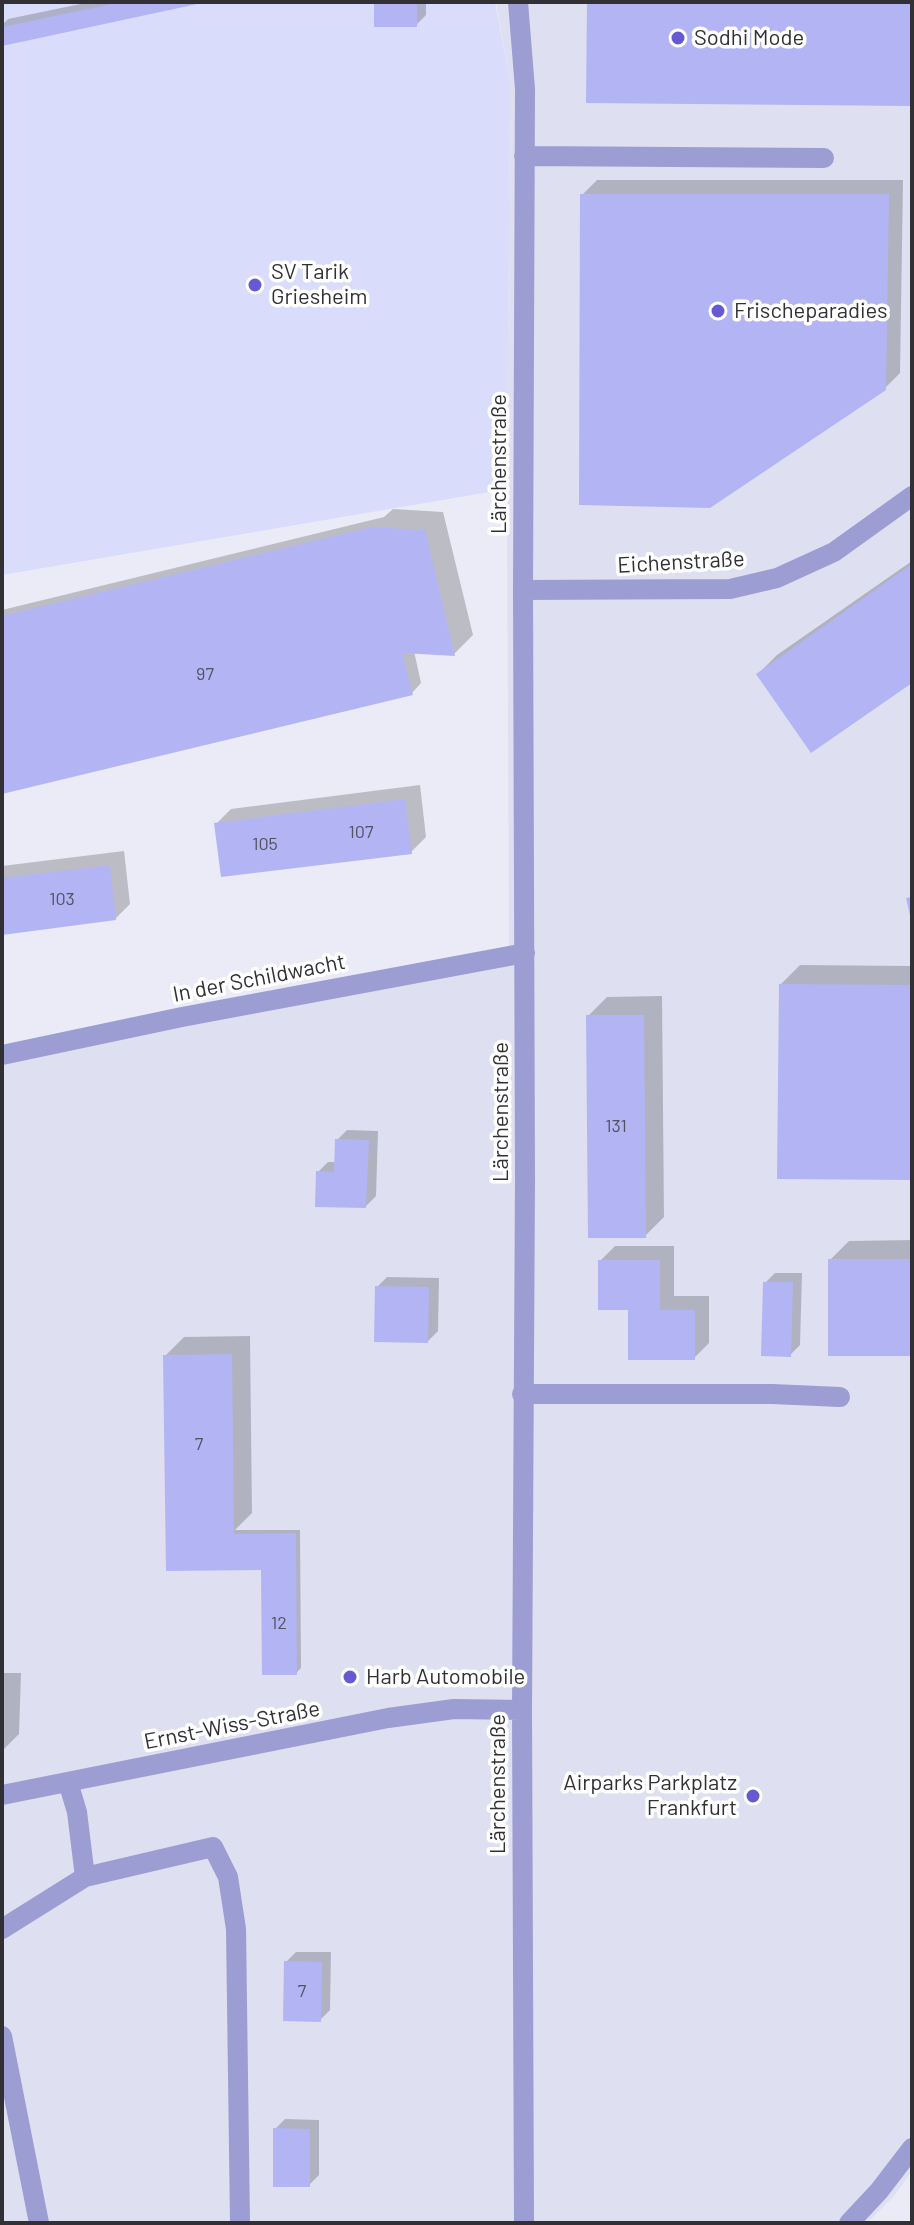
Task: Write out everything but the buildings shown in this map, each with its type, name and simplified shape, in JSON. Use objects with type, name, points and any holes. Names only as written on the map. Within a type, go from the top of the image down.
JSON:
[{"type":"street","name":"Lärchenstraße","points":[[518,2],[525,89],[524,2223]]},
{"type":"street","points":[[524,156],[824,158]]},
{"type":"street","name":"Eichenstraße","points":[[523,590],[730,589],[777,578],[834,552],[912,496]]},
{"type":"street","name":"In der Schildwacht","points":[[2,1055],[182,1017],[525,953]]},
{"type":"street","points":[[522,1394],[840,1397]]},
{"type":"street","name":"Ernst-Wiss-Straße","points":[[2,1795],[388,1718],[454,1709],[522,1710]]},
{"type":"street","points":[[68,1782],[77,1812],[85,1877]]},
{"type":"street","points":[[2,1929],[85,1877],[213,1847],[228,1877],[236,1929],[240,2223]]},
{"type":"street","points":[[2,2036],[39,2223]]},
{"type":"street","points":[[849,2223],[912,2148]]},
{"type":"shaded area","name":"SV Tarik Griesheim","points":[[2,2],[495,2],[510,81],[507,489],[2,575]]},
{"type":"shaded area","points":[[496,2],[912,2],[912,2171],[894,2196],[867,2223],[2,2223],[2,1062],[509,946],[507,489],[510,81]]},
{"type":"place","name":"Sodhi Mode","points":[[678,38]]},
{"type":"place","name":"SV Tarik Griesheim","points":[[255,285]]},
{"type":"place","name":"Frischeparadies","points":[[718,311]]},
{"type":"place","name":"Harb Automobile","points":[[350,1677]]},
{"type":"place","name":"Airparks Parkplatz Frankfurt","points":[[753,1796]]}]
